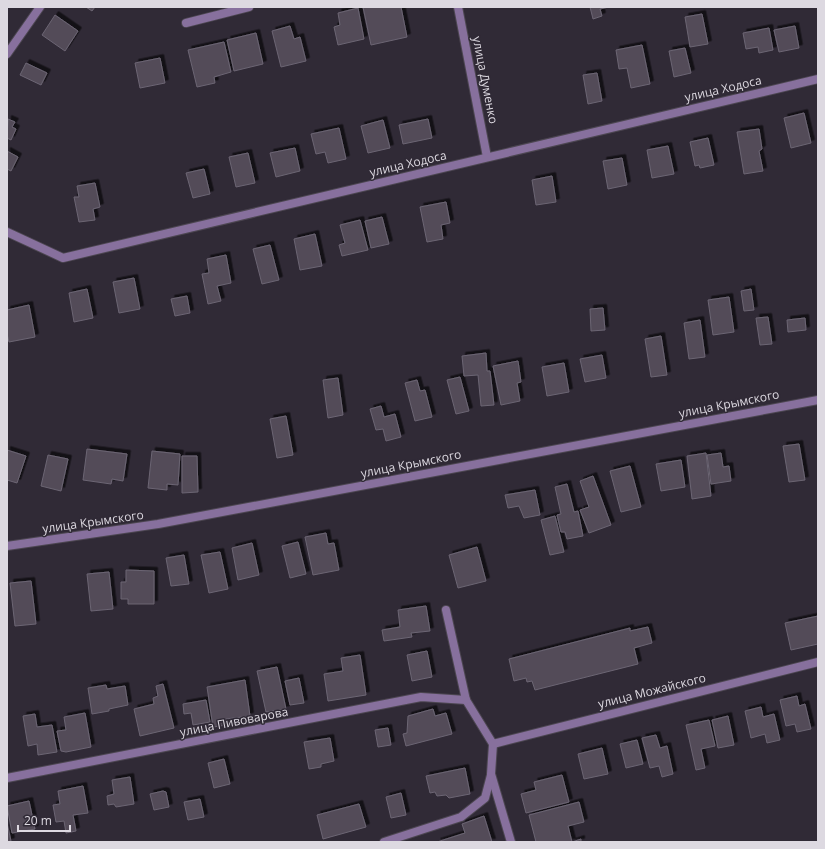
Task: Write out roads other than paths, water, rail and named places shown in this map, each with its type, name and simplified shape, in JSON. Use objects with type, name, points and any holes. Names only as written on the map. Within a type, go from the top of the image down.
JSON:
[{"type":"street","points":[[7,54],[40,7]]},
{"type":"street","points":[[186,23],[249,7]]},
{"type":"street","name":"улица Думенко","points":[[458,7],[488,157]]},
{"type":"street","name":"улица Ходоса","points":[[7,232],[63,258],[818,79]]},
{"type":"street","name":"улица Крымского","points":[[7,546],[158,524],[818,400]]},
{"type":"street","points":[[384,842],[462,817],[485,798],[491,774],[493,744],[466,700],[446,610]]},
{"type":"street","name":"улица Можайского","points":[[493,744],[818,662]]},
{"type":"street","name":"улица Пивоварова","points":[[7,778],[421,697],[466,700]]},
{"type":"street","points":[[491,774],[512,842]]}]
